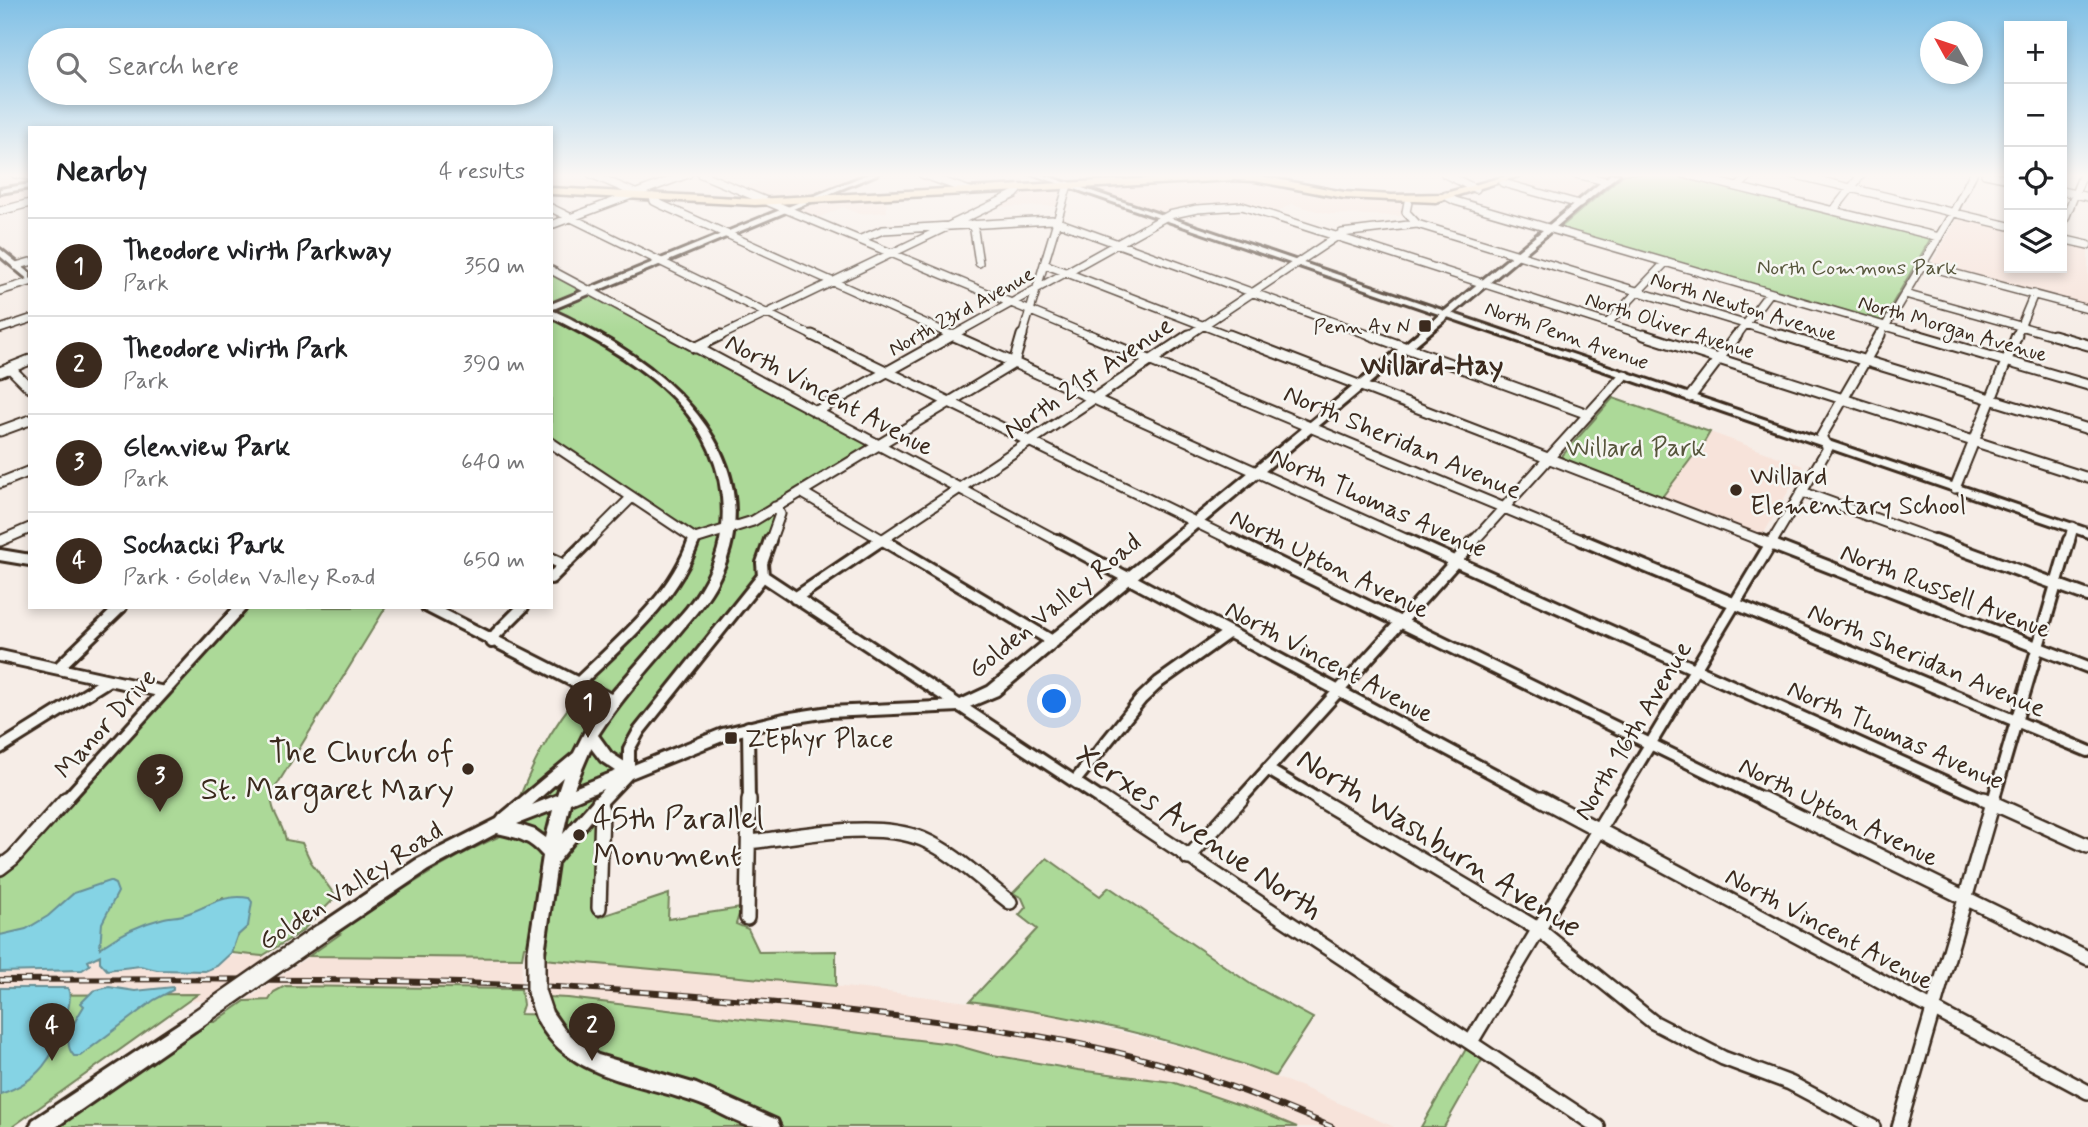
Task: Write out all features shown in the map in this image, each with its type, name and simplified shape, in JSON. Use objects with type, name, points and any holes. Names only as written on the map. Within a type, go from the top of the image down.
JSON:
[{"type":"street","name":"North Upton Avenue","points":[[591,227],[2088,958]]},
{"type":"street","name":"North Thomas Avenue","points":[[712,227],[2088,846]]},
{"type":"street","points":[[553,310],[746,227]]},
{"type":"street","name":"North Sheridan Avenue","points":[[830,227],[2088,751]]},
{"type":"street","points":[[861,239],[883,230],[938,227]]},
{"type":"street","points":[[695,348],[947,227]]},
{"type":"street","points":[[974,227],[979,263]]},
{"type":"street","points":[[578,684],[657,600],[684,566],[695,540],[753,521],[1014,363],[1055,227]]},
{"type":"street","points":[[1069,227],[1588,414]]},
{"type":"street","name":"North 23rd Avenue","points":[[815,412],[1148,227]]},
{"type":"street","name":"North Penn Avenue","points":[[1189,227],[2088,533]]},
{"type":"street","name":"North Oliver Avenue","points":[[1307,227],[2088,478]]},
{"type":"street","name":"North 21st Avenue","points":[[795,597],[1337,236],[1400,227]]},
{"type":"street","name":"North Newton Avenue","points":[[1425,227],[2088,429]]},
{"type":"street","name":"North Morgan Avenue","points":[[1541,227],[2088,385]]},
{"type":"street","name":"Golden Valley Road","points":[[40,1127],[422,865],[496,826],[748,727],[829,712],[960,706],[993,691],[1552,227]]},
{"type":"street","points":[[1897,227],[1939,237]]},
{"type":"street","points":[[1823,442],[1821,437],[1842,399],[1945,227]]},
{"type":"street","points":[[2067,240],[2088,245]]},
{"type":"street","points":[[2,256],[28,278]]},
{"type":"street","points":[[1608,323],[1666,262]]},
{"type":"street","points":[[16,266],[28,263]]},
{"type":"street","name":"North Russell Avenue","points":[[1044,264],[2088,667]]},
{"type":"street","points":[[1922,265],[2088,309]]},
{"type":"street","name":"North Vincent Avenue","points":[[553,271],[2088,1093]]},
{"type":"street","points":[[0,291],[28,281]]},
{"type":"street","points":[[1690,397],[1769,293]]},
{"type":"street","points":[[1905,294],[2088,345]]},
{"type":"street","points":[[1955,488],[2034,294]]},
{"type":"street","points":[[553,312],[634,358],[684,401],[705,428],[722,468],[728,495],[730,528],[720,561],[707,589],[615,702],[590,735],[579,755],[561,800],[536,953],[536,992],[544,1015],[564,1044],[589,1062],[699,1094],[770,1127]]},
{"type":"street","points":[[0,329],[28,320]]},
{"type":"street","points":[[0,372],[28,361]]},
{"type":"street","points":[[10,368],[28,386]]},
{"type":"street","points":[[1188,859],[1624,375]]},
{"type":"street","points":[[0,431],[28,421]]},
{"type":"street","name":"North 16th Avenue","points":[[1471,1042],[1802,492],[1828,447],[1823,442]]},
{"type":"street","points":[[553,444],[695,540]]},
{"type":"street","points":[[0,483],[28,472]]},
{"type":"street","points":[[801,492],[1054,642]]},
{"type":"street","points":[[1802,492],[2088,596]]},
{"type":"street","points":[[553,576],[632,497]]},
{"type":"street","points":[[552,858],[599,802],[629,772],[629,749],[639,731],[763,576],[762,563],[780,514],[775,507]]},
{"type":"street","points":[[1899,1127],[2073,527]]},
{"type":"street","points":[[0,541],[28,529]]},
{"type":"street","points":[[0,555],[28,560]]},
{"type":"street","points":[[553,560],[564,565]]},
{"type":"street","name":"Xerxes Avenue North","points":[[763,576],[1075,781],[1188,859],[1598,1127]]},
{"type":"street","points":[[58,668],[119,609]]},
{"type":"street","name":"Manor Drive","points":[[0,869],[13,858],[239,609]]},
{"type":"street","points":[[432,609],[492,642],[615,702]]},
{"type":"street","points":[[492,642],[496,634],[521,609]]},
{"type":"street","points":[[1075,781],[1141,699],[1228,633]]},
{"type":"street","points":[[0,656],[164,692]]},
{"type":"street","points":[[0,748],[109,680]]},
{"type":"street","points":[[747,918],[750,842],[748,727]]},
{"type":"street","points":[[590,735],[606,757],[629,772]]},
{"type":"street","points":[[496,826],[579,755]]},
{"type":"street","name":"North Washburn Avenue","points":[[1267,769],[1538,929],[1653,1022],[1723,1058],[1790,1083],[1873,1127]]},
{"type":"street","points":[[599,802],[602,810],[599,908]]},
{"type":"street","points":[[496,826],[531,834],[546,846],[552,858]]},
{"type":"street","points":[[750,842],[886,831],[914,835],[933,845],[1010,902]]},
{"type":"shaded area","points":[[1953,227],[2004,228],[2004,273],[2067,273],[2067,242],[2088,248],[2088,306],[1931,264]]},
{"type":"shaded area","points":[[1710,432],[1803,466],[1763,535],[1560,458],[1694,453]]},
{"type":"shaded area","points":[[271,956],[204,1001],[0,1003],[0,957]]},
{"type":"shaded area","points":[[309,956],[522,958],[523,1005],[245,1001]]},
{"type":"shaded area","points":[[544,959],[864,989],[1032,1010],[1218,1056],[1302,1087],[1394,1127],[1263,1127],[1121,1080],[1053,1064],[694,1019],[551,1007],[545,989]]},
{"type":"green space","name":"North Commons Park","points":[[1885,227],[1931,238],[1881,323],[1560,228]]},
{"type":"green space","points":[[553,275],[870,445],[754,517],[697,535],[553,439]]},
{"type":"green space","name":"Willard Park","points":[[1613,398],[1710,432],[1699,451],[1662,497],[1560,458]]},
{"type":"green space","points":[[773,513],[775,515],[755,577],[626,745],[596,799],[597,866],[593,909],[599,908],[599,917],[669,894],[668,919],[741,908],[736,924],[748,929],[759,952],[836,951],[836,986],[544,959],[544,953],[531,952],[532,945],[524,947],[522,958],[309,956],[340,934],[334,933],[418,880],[505,834],[530,772],[561,717],[590,681],[590,677],[687,567],[700,541]]},
{"type":"green space","points":[[243,609],[385,609],[272,793],[272,806],[286,840],[302,843],[311,862],[336,897],[301,932],[262,956],[231,953],[237,936],[248,926],[223,898],[202,908],[173,956],[0,957],[0,877]]},
{"type":"green space","points":[[1047,858],[1100,896],[1109,887],[1252,985],[1313,1018],[1275,1076],[1200,1050],[1124,1030],[970,1001],[1037,929],[1019,915],[1026,907],[1022,898],[1013,893]]},
{"type":"green space","points":[[285,986],[521,989],[523,1005],[520,1014],[554,1015],[547,997],[568,998],[952,1044],[987,1054],[1078,1070],[1172,1082],[1297,1127],[53,1127],[207,1022],[215,1022],[245,1001],[269,1000],[274,992]]},
{"type":"green space","points":[[198,994],[12,1127],[0,1127],[0,995]]},
{"type":"green space","points":[[1466,1049],[1482,1060],[1444,1127],[1421,1127]]},
{"type":"water","points":[[109,881],[115,884],[118,892],[102,923],[100,948],[147,923],[183,915],[232,897],[249,898],[252,902],[248,926],[237,936],[231,953],[217,966],[205,971],[157,970],[140,966],[107,970],[100,962],[100,955],[88,961],[90,965],[82,970],[0,972],[0,935],[26,929],[48,916],[74,893]]},
{"type":"water","points":[[109,987],[135,991],[173,987],[173,990],[154,1000],[80,1056],[74,1056],[70,1050],[69,1037],[84,1006],[81,1003],[93,991]]},
{"type":"water","points":[[0,988],[68,988],[70,996],[61,1033],[50,1057],[25,1083],[0,1094]]},
{"type":"railway","points":[[0,980],[209,979],[521,985],[729,998],[833,1009],[991,1028],[1109,1050],[1218,1082],[1332,1127]]},
{"type":"place","name":"Penn Av N","points":[[1425,326]]},
{"type":"place","name":"Willard Elementary School","points":[[1736,490]]},
{"type":"place","name":"Theodore Wirth Parkway","points":[[588,738]]},
{"type":"place","name":"ZEphyr Place","points":[[731,738]]},
{"type":"place","name":"The Church of St. Margaret Mary","points":[[468,769]]},
{"type":"place","name":"Glenview Park","points":[[160,812]]},
{"type":"place","name":"45th Parallel Monument","points":[[579,835]]},
{"type":"place","name":"Sochacki Park","points":[[52,1061]]},
{"type":"place","name":"Theodore Wirth Park","points":[[592,1061]]},
{"type":"district","name":"Willard-Hay","points":[[1432,364]]}]
